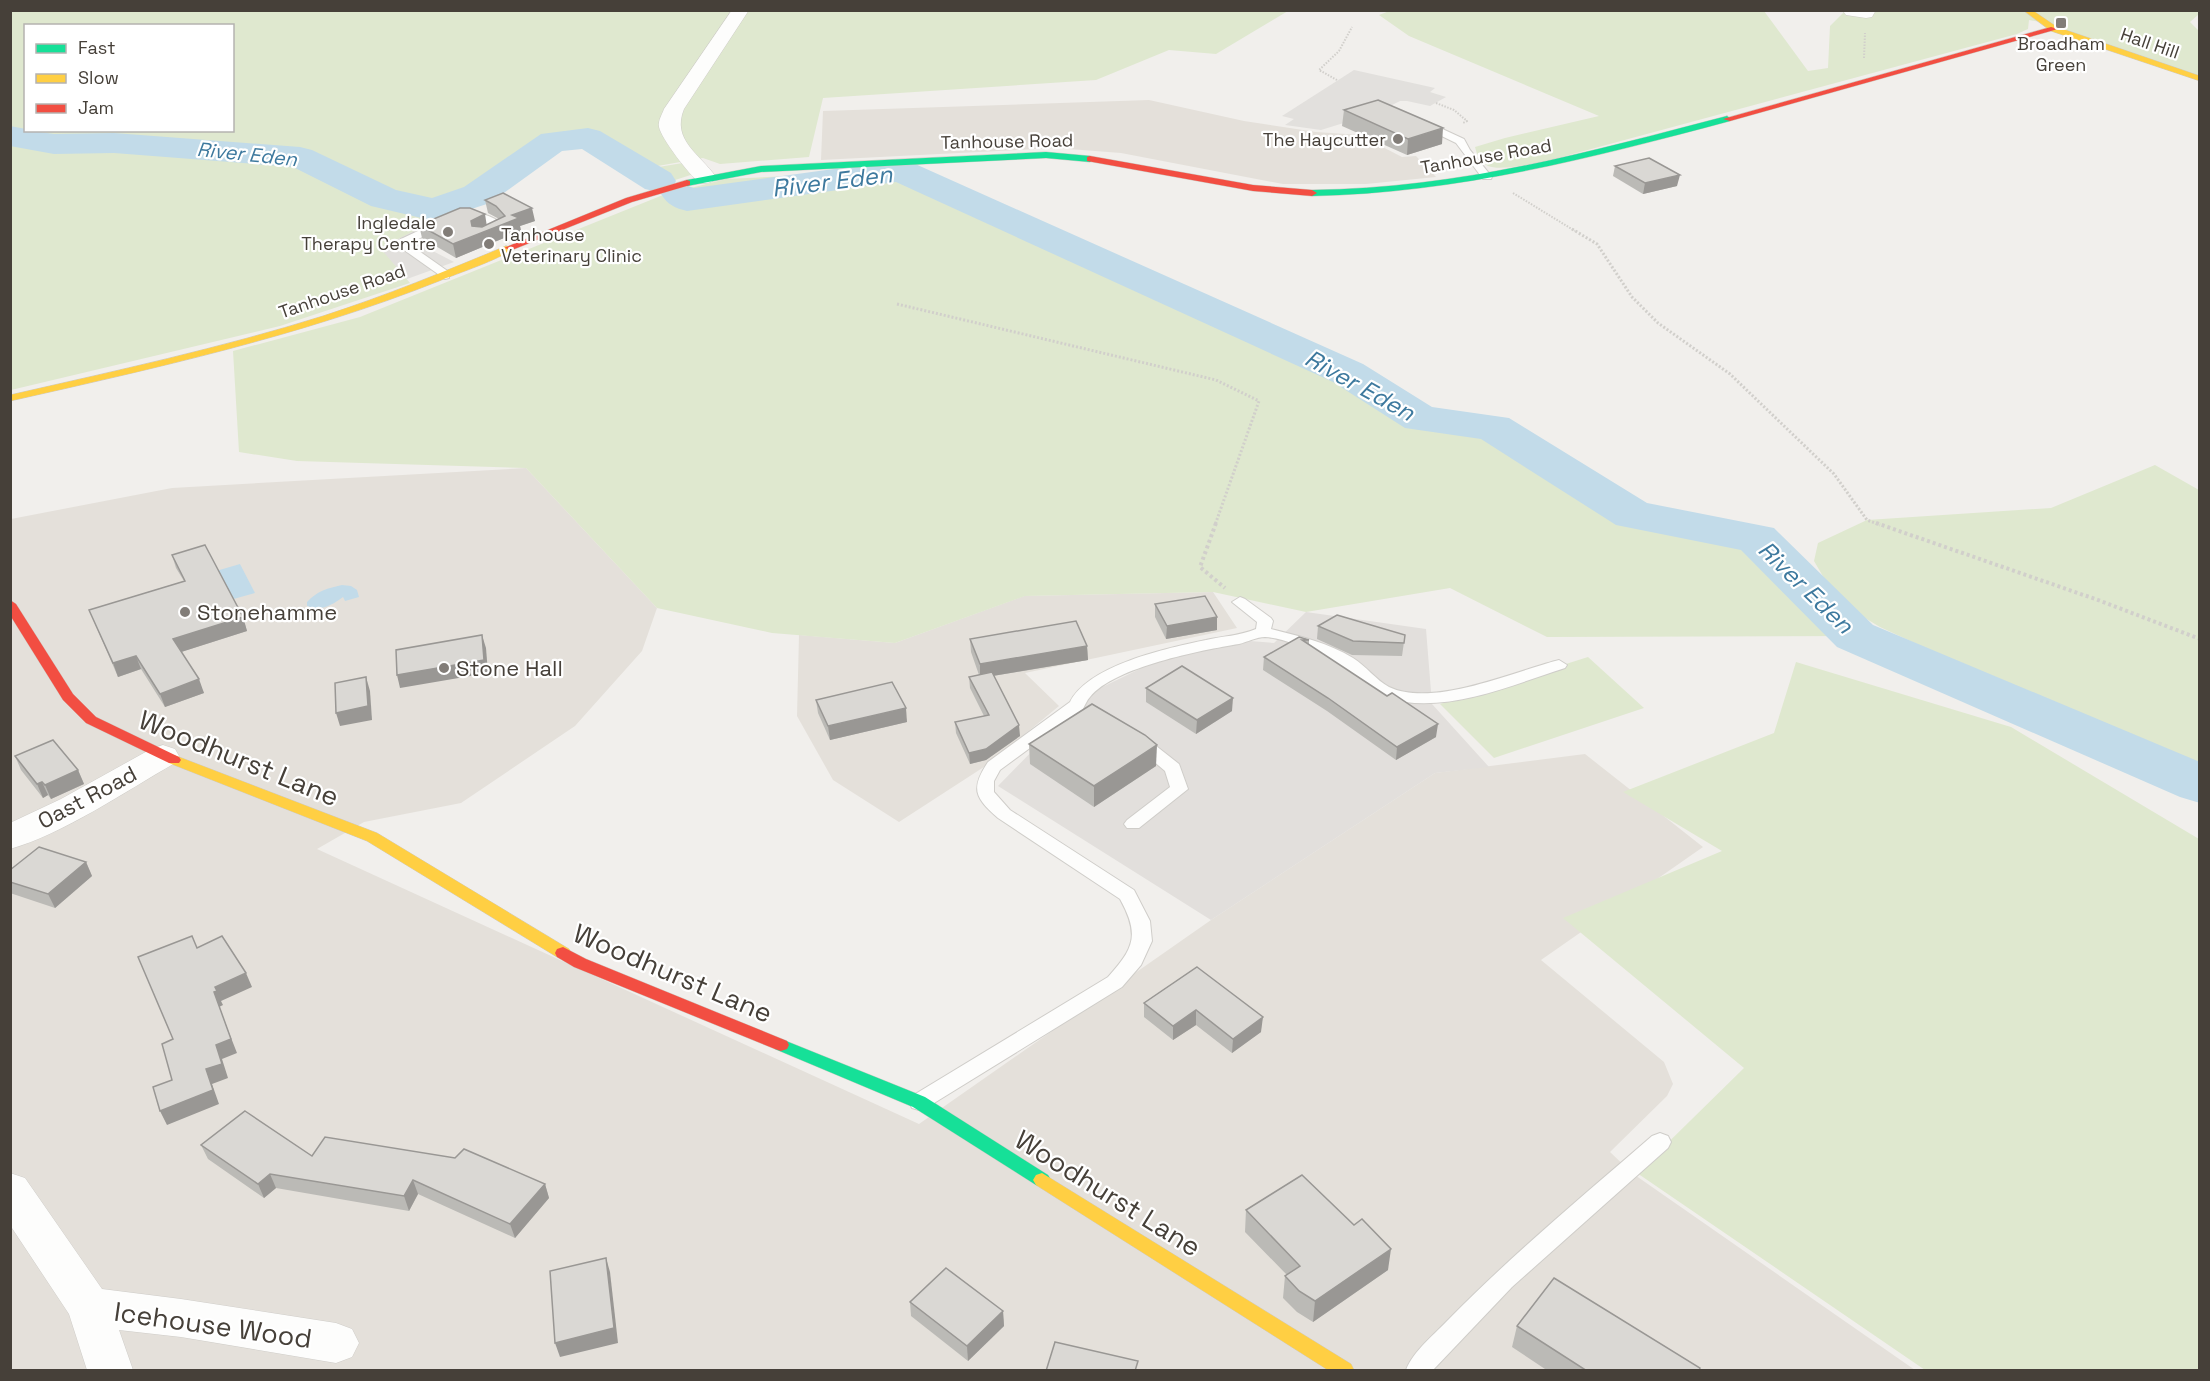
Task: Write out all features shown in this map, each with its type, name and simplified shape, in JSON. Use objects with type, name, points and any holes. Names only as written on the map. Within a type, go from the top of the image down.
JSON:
[{"type":"street","points":[[706,177],[674,140],[669,132],[668,123],[674,109],[741,10]]},
{"type":"street","points":[[1852,11],[1866,13],[1867,10]]},
{"type":"street","name":"Hall Hill","points":[[2026,10],[2054,29],[2199,79]]},
{"type":"street","name":"Tanhouse Road","points":[[10,398],[303,325],[445,275],[594,214],[706,177],[760,169],[1046,156],[1093,160],[1251,190],[1288,192],[1394,189],[1487,177],[1623,147],[2054,29]]},
{"type":"street","name":"Woodhurst Lane","points":[[10,603],[60,684],[78,708],[109,730],[163,756],[372,837],[580,963],[919,1102],[1344,1371]]},
{"type":"street","name":"Oast Road","points":[[10,837],[73,807],[163,756]]},
{"type":"street","name":"Icehouse Wood","points":[[10,1190],[89,1307],[110,1371]]},
{"type":"street","name":"Icehouse Wood","points":[[89,1307],[181,1318],[336,1343]]},
{"type":"lane","points":[[1408,117],[1455,137],[1487,177]]},
{"type":"lane","points":[[445,275],[403,245],[405,241],[450,219],[466,215],[484,217],[497,225],[499,229],[480,236]]},
{"type":"lane","points":[[1240,602],[1265,621],[1263,632]]},
{"type":"lane","points":[[919,1102],[1115,982],[1136,960],[1144,938],[1139,915],[1127,895],[1004,814],[991,803],[982,786],[994,766],[1077,705],[1084,692],[1115,674],[1154,659],[1217,642],[1249,638],[1263,632],[1311,645],[1346,661],[1384,690],[1408,698],[1445,697],[1558,665]]},
{"type":"lane","points":[[1077,705],[1095,716]]},
{"type":"lane","points":[[1123,732],[1151,749],[1173,768],[1179,789],[1133,824]]},
{"type":"lane","points":[[1418,1371],[1452,1331],[1533,1253],[1660,1142]]},
{"type":"path","points":[[1337,80],[1318,70],[1338,51],[1352,27]]},
{"type":"path","points":[[1505,188],[1597,244],[1632,297],[1658,323],[1730,374],[1834,474],[1867,520],[2098,600],[2199,639]]},
{"type":"path","points":[[897,304],[1216,380],[1259,401],[1200,567],[1240,602]]},
{"type":"shaded area","points":[[1354,70],[1435,88],[1430,92],[1446,97],[1430,106],[1400,101],[1376,113],[1321,130],[1285,125],[1294,119],[1282,116]]},
{"type":"shaded area","points":[[1149,100],[1244,121],[1316,132],[1361,135],[1363,142],[1373,142],[1402,157],[1416,156],[1436,177],[1366,184],[1283,184],[1121,153],[1056,148],[821,160],[823,111]]},
{"type":"shaded area","points":[[416,230],[429,249],[454,262],[407,279],[380,248]]},
{"type":"shaded area","points":[[526,468],[657,608],[642,651],[575,726],[461,803],[364,822],[317,849],[919,1124],[1211,920],[1435,773],[1585,754],[1703,847],[1541,960],[1664,1062],[1673,1084],[1667,1096],[1610,1152],[1632,1173],[1915,1370],[11,1370],[11,519],[172,488]]},
{"type":"shaded area","points":[[1213,592],[1237,628],[1025,673],[1059,706],[990,763],[899,822],[833,780],[797,716],[799,635],[895,643],[1024,596]]},
{"type":"shaded area","points":[[1306,612],[1426,629],[1432,704],[1489,767],[1435,773],[1211,920],[998,786],[1088,694],[1156,661],[1221,645],[1250,641],[1274,643]]},
{"type":"green space","points":[[1392,10],[1764,11],[1808,71],[1828,68],[1830,26],[1845,11],[2199,11],[2199,14],[2190,22],[2199,31],[2199,79],[2054,29],[2069,23],[2061,26],[2029,20],[2028,29],[2017,34],[1558,158],[1513,167],[1495,168],[1483,162],[1475,147],[1599,116],[1409,36],[1379,15]]},
{"type":"green space","points":[[11,11],[1288,11],[1216,54],[1169,50],[1096,80],[823,98],[809,157],[720,164],[703,158],[652,167],[629,161],[588,138],[543,148],[477,195],[434,210],[416,230],[381,248],[410,283],[280,326],[11,390],[10,141],[19,138],[11,136]]},
{"type":"green space","points":[[689,162],[700,172],[647,189],[634,171]]},
{"type":"green space","points":[[900,171],[1348,373],[1421,419],[1493,427],[1633,515],[1757,538],[1855,636],[1547,637],[1450,588],[1306,612],[1213,592],[1025,596],[895,643],[772,633],[657,608],[526,468],[297,461],[239,452],[233,351],[360,317],[663,195],[726,179]]},
{"type":"green space","points":[[2155,465],[2199,490],[2199,768],[2172,753],[2083,721],[1880,627],[1838,602],[1814,561],[1818,543],[1867,520],[2051,508]]},
{"type":"green space","points":[[1588,657],[1644,708],[1494,758],[1440,704]]},
{"type":"green space","points":[[1796,662],[2011,727],[2199,839],[2199,1370],[1925,1370],[1637,1173],[1744,1068],[1563,918],[1722,851],[1623,792],[1774,733]]},
{"type":"water","points":[[240,564],[255,593],[230,600],[216,571]]},
{"type":"water","points":[[342,585],[351,586],[357,590],[359,597],[345,601],[343,597],[322,608],[307,606],[307,602],[319,593]]},
{"type":"building","points":[[1378,100],[1443,128],[1408,139],[1344,110]]},
{"type":"building","points":[[1649,158],[1680,175],[1645,183],[1615,166]]},
{"type":"building","points":[[503,193],[532,208],[512,215],[519,218],[453,244],[419,225],[460,208],[470,208],[485,214],[471,221],[472,226],[482,227],[505,216],[496,206],[485,200]]},
{"type":"building","name":"Stonehamme","points":[[205,545],[243,617],[173,639],[199,679],[160,694],[136,656],[113,663],[89,610],[185,581],[172,555]]},
{"type":"building","points":[[1205,596],[1217,617],[1167,626],[1155,604]]},
{"type":"building","points":[[1337,615],[1405,635],[1404,643],[1353,641],[1318,626]]},
{"type":"building","points":[[1076,621],[1087,646],[980,664],[970,639]]},
{"type":"building","points":[[482,635],[484,660],[397,675],[396,650]]},
{"type":"building","points":[[1299,637],[1309,640],[1302,640],[1387,696],[1392,693],[1438,724],[1397,747],[1328,698],[1264,657]]},
{"type":"building","points":[[1182,666],[1233,698],[1197,720],[1146,688]]},
{"type":"building","points":[[992,672],[1019,725],[986,749],[969,753],[955,722],[989,715],[969,677]]},
{"type":"building","points":[[366,677],[368,706],[336,713],[335,683]]},
{"type":"building","points":[[892,682],[906,708],[828,726],[816,700]]},
{"type":"building","points":[[1092,704],[1145,735],[1157,745],[1094,786],[1029,744]]},
{"type":"building","points":[[53,740],[78,770],[45,785],[42,782],[37,784],[15,756]]},
{"type":"building","points":[[39,847],[86,862],[48,894],[10,882],[10,870]]},
{"type":"building","points":[[192,936],[197,948],[222,936],[246,973],[215,987],[217,991],[214,992],[231,1039],[216,1045],[222,1064],[206,1069],[213,1090],[160,1111],[153,1087],[172,1080],[162,1044],[173,1039],[138,957]]},
{"type":"building","points":[[1197,967],[1263,1017],[1233,1039],[1196,1010],[1173,1026],[1144,1003]]},
{"type":"building","points":[[245,1111],[312,1156],[325,1137],[455,1158],[464,1149],[545,1184],[510,1224],[413,1180],[404,1196],[270,1174],[258,1184],[201,1145]]},
{"type":"building","points":[[1302,1175],[1354,1225],[1362,1219],[1391,1249],[1315,1301],[1299,1291],[1285,1276],[1300,1266],[1246,1210]]},
{"type":"building","points":[[606,1258],[614,1328],[555,1343],[550,1271]]},
{"type":"building","points":[[946,1268],[1003,1311],[967,1346],[910,1302]]},
{"type":"building","points":[[1554,1278],[1700,1368],[1699,1371],[1587,1371],[1517,1326]]},
{"type":"building","points":[[1055,1342],[1138,1361],[1135,1371],[1046,1371]]},
{"type":"waterway","name":"River Eden","points":[[10,136],[54,144],[114,143],[300,157],[384,198],[434,210],[477,195],[553,141],[588,138],[658,181]]},
{"type":"waterway","name":"River Eden","points":[[679,194],[687,200],[900,171],[1348,373],[1421,419],[1493,427],[1633,515],[1757,538],[1855,636],[2200,784]]},
{"type":"traffic: fast","points":[[1312,193],[1415,188],[1468,180],[1574,159],[1727,119]]},
{"type":"traffic: fast","points":[[687,183],[761,169],[1046,155],[1090,159]]},
{"type":"traffic: fast","points":[[781,1045],[919,1102],[1042,1180]]},
{"type":"traffic: slow","points":[[2026,10],[2054,29],[2200,79]]},
{"type":"traffic: slow","points":[[10,398],[265,337],[354,309],[509,248]]},
{"type":"traffic: slow","points":[[174,760],[372,837],[563,953]]},
{"type":"traffic: slow","points":[[1042,1180],[1344,1370]]},
{"type":"traffic: jam","points":[[1727,119],[2054,29]]},
{"type":"traffic: jam","points":[[1090,159],[1253,188],[1312,193]]},
{"type":"traffic: jam","points":[[509,248],[629,200],[687,183]]},
{"type":"traffic: jam","points":[[10,604],[68,697],[91,720],[174,760]]},
{"type":"traffic: jam","points":[[563,953],[580,963],[781,1045]]},
{"type":"place","name":"Broadham Green","points":[[2061,23]]},
{"type":"place","name":"The Haycutter","points":[[1398,139]]},
{"type":"place","name":"Ingledale Therapy Centre","points":[[448,232]]},
{"type":"place","name":"Tanhouse Veterinary Clinic","points":[[489,244]]},
{"type":"place","name":"Stonehamme","points":[[185,612]]},
{"type":"place","name":"Stone Hall","points":[[444,668]]}]
